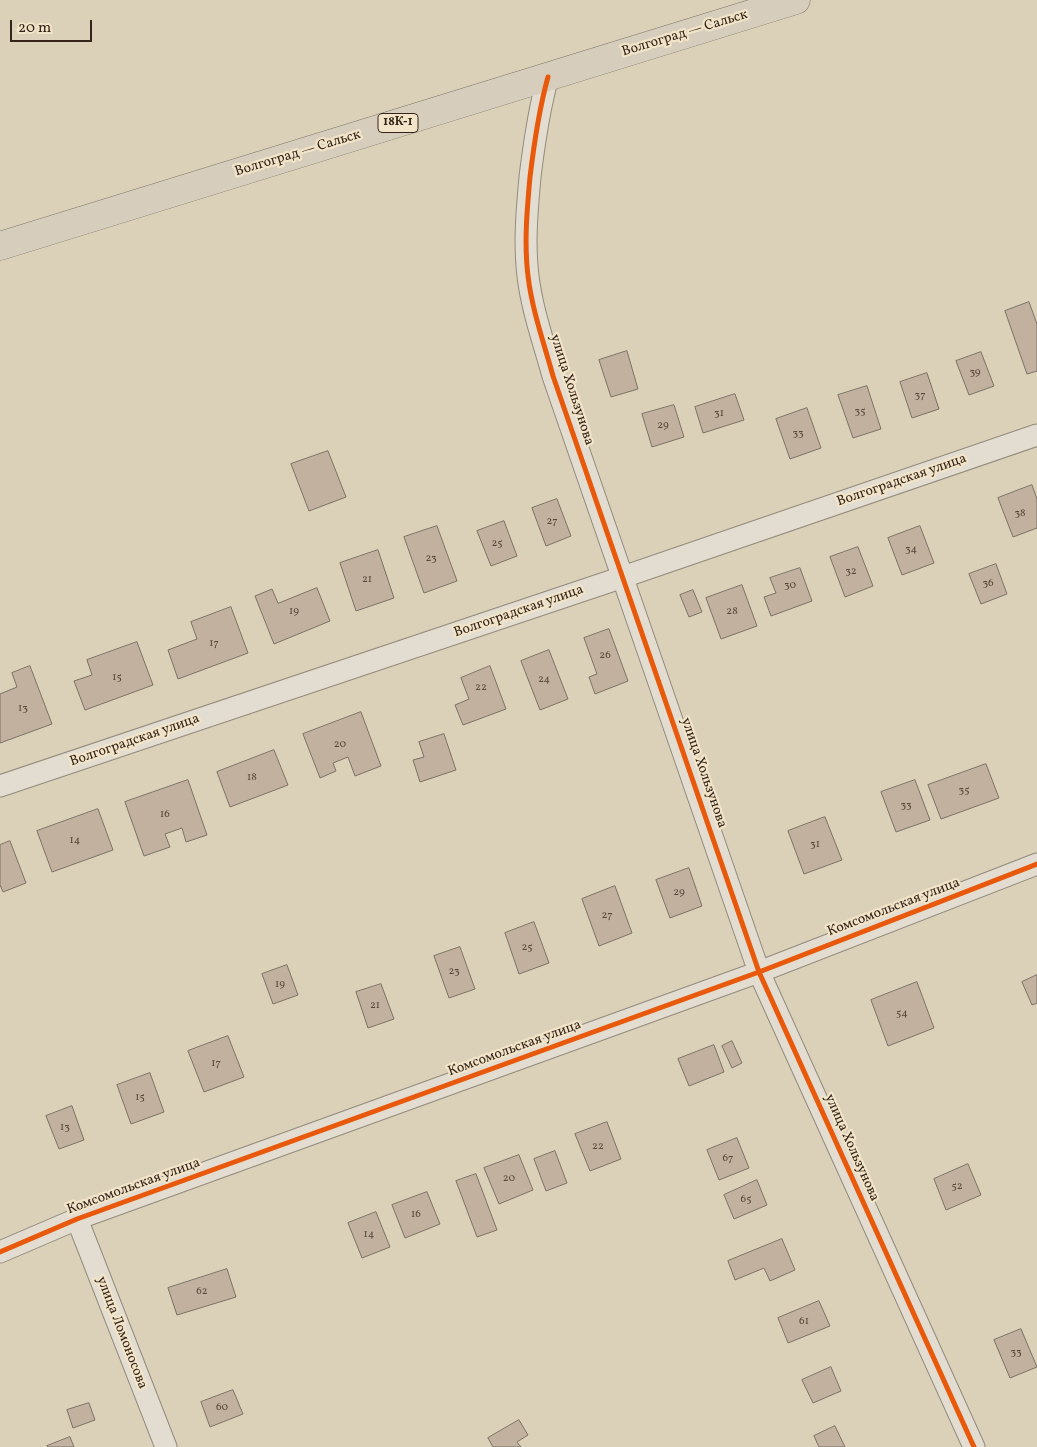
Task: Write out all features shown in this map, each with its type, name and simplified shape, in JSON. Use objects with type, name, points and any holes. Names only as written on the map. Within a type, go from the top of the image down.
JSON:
[{"type":"main road","name":"Волгоград — Сальск","points":[[0,246],[796,0]]},
{"type":"street","name":"улица Хользунова","points":[[548,76],[542,97],[526,219],[528,276],[537,319],[553,376],[759,972],[974,1447]]},
{"type":"street","name":"Волгоградская улица","points":[[0,786],[623,577],[1037,435]]},
{"type":"street","name":"Комсомольская улица","points":[[0,1252],[76,1219],[759,972],[1037,864]]},
{"type":"street","name":"улица Ломоносова","points":[[76,1219],[166,1447]]},
{"type":"building","points":[[1029,302],[1037,324],[1037,371],[1027,374],[1005,311]]},
{"type":"building","points":[[627,351],[638,389],[611,397],[599,360]]},
{"type":"building","points":[[981,352],[994,386],[969,395],[956,361]]},
{"type":"building","points":[[927,373],[939,409],[912,418],[900,382]]},
{"type":"building","points":[[867,386],[881,429],[853,438],[838,395]]},
{"type":"building","points":[[735,394],[744,420],[703,433],[695,407]]},
{"type":"building","points":[[674,405],[684,437],[652,447],[642,414]]},
{"type":"building","points":[[807,408],[821,448],[790,459],[776,419]]},
{"type":"building","points":[[328,451],[346,497],[309,511],[291,464]]},
{"type":"building","points":[[1032,485],[1037,499],[1037,528],[1013,537],[998,498]]},
{"type":"building","points":[[557,499],[571,536],[546,546],[532,508]]},
{"type":"building","points":[[504,521],[517,556],[491,566],[477,531]]},
{"type":"building","points":[[437,526],[457,581],[424,593],[404,537]]},
{"type":"building","points":[[920,526],[934,563],[902,575],[888,538]]},
{"type":"building","points":[[858,547],[873,586],[845,597],[830,557]]},
{"type":"building","points":[[378,550],[394,598],[356,611],[340,563]]},
{"type":"building","points":[[996,564],[1007,594],[981,604],[969,574]]},
{"type":"building","points":[[800,568],[812,601],[771,616],[764,597],[776,593],[770,578]]},
{"type":"building","points":[[742,585],[757,626],[721,639],[706,598]]},
{"type":"building","points":[[317,588],[330,621],[274,644],[255,596],[272,589],[278,603]]},
{"type":"building","points":[[693,590],[702,612],[689,617],[680,595]]},
{"type":"building","points":[[231,607],[248,653],[178,679],[168,650],[197,639],[191,622]]},
{"type":"building","points":[[609,629],[628,681],[595,694],[589,677],[597,674],[584,638]]},
{"type":"building","points":[[137,642],[153,685],[85,710],[74,681],[92,675],[87,660]]},
{"type":"building","points":[[549,650],[568,699],[540,710],[521,661]]},
{"type":"building","points":[[30,666],[52,724],[0,743],[0,694],[17,687],[12,673]]},
{"type":"building","points":[[490,666],[506,709],[463,725],[455,705],[469,699],[461,678]]},
{"type":"building","points":[[361,712],[381,766],[355,776],[348,757],[333,763],[336,771],[320,778],[303,734]]},
{"type":"building","points":[[444,734],[456,770],[420,782],[413,760],[424,757],[419,742]]},
{"type":"building","points":[[274,750],[288,785],[230,807],[217,772]]},
{"type":"building","points":[[986,764],[999,798],[941,819],[928,785]]},
{"type":"building","points":[[188,780],[207,835],[186,842],[182,828],[165,834],[170,847],[144,856],[125,802]]},
{"type":"building","points":[[915,780],[930,820],[896,832],[881,792]]},
{"type":"building","points":[[98,809],[113,850],[52,872],[37,831]]},
{"type":"building","points":[[825,817],[842,860],[804,874],[788,831]]},
{"type":"building","points":[[10,841],[26,883],[3,892],[0,885],[0,845]]},
{"type":"building","points":[[689,868],[702,906],[670,918],[656,880]]},
{"type":"building","points":[[615,886],[632,933],[599,946],[582,899]]},
{"type":"building","points":[[534,922],[549,963],[519,974],[505,933]]},
{"type":"building","points":[[460,947],[475,989],[449,998],[434,956]]},
{"type":"building","points":[[287,965],[298,995],[273,1004],[262,974]]},
{"type":"building","points":[[1037,975],[1037,1003],[1032,1005],[1022,982]]},
{"type":"building","points":[[917,982],[934,1028],[888,1046],[871,1000]]},
{"type":"building","points":[[381,984],[394,1019],[368,1028],[356,992]]},
{"type":"building","points":[[228,1036],[244,1077],[204,1092],[188,1051]]},
{"type":"building","points":[[732,1041],[742,1063],[732,1068],[722,1046]]},
{"type":"building","points":[[714,1045],[724,1072],[689,1086],[678,1059]]},
{"type":"building","points":[[150,1073],[164,1112],[131,1124],[117,1085]]},
{"type":"building","points":[[72,1106],[84,1140],[59,1149],[46,1116]]},
{"type":"building","points":[[607,1122],[621,1159],[590,1171],[575,1134]]},
{"type":"building","points":[[737,1138],[749,1168],[719,1180],[707,1150]]},
{"type":"building","points":[[555,1151],[567,1183],[546,1191],[534,1159]]},
{"type":"building","points":[[519,1155],[533,1190],[499,1204],[484,1168]]},
{"type":"building","points":[[968,1164],[981,1195],[946,1210],[934,1179]]},
{"type":"building","points":[[476,1174],[497,1230],[477,1237],[456,1181]]},
{"type":"building","points":[[757,1180],[767,1205],[734,1219],[724,1195]]},
{"type":"building","points":[[427,1192],[440,1224],[405,1238],[392,1205]]},
{"type":"building","points":[[376,1212],[390,1247],[362,1258],[348,1223]]},
{"type":"building","points":[[782,1239],[795,1270],[770,1281],[764,1268],[735,1280],[728,1261]]},
{"type":"building","points":[[227,1269],[236,1297],[177,1315],[168,1288]]},
{"type":"building","points":[[819,1301],[830,1326],[788,1343],[778,1318]]},
{"type":"building","points":[[1021,1329],[1037,1367],[1010,1378],[994,1340]]},
{"type":"building","points":[[831,1367],[841,1391],[813,1403],[802,1380]]},
{"type":"building","points":[[233,1390],[243,1414],[210,1427],[201,1402]]},
{"type":"building","points":[[89,1403],[95,1420],[73,1428],[67,1410]]},
{"type":"building","points":[[519,1420],[528,1435],[517,1442],[521,1447],[493,1447],[488,1438]]},
{"type":"building","points":[[835,1426],[845,1447],[819,1447],[814,1436]]},
{"type":"building","points":[[70,1437],[74,1447],[47,1446]]},
{"type":"cycle path","points":[[548,77],[539,114],[530,177],[526,251],[532,301],[553,376],[759,972],[974,1447]]},
{"type":"cycle path","points":[[0,1252],[77,1219],[759,972],[1037,864]]}]
